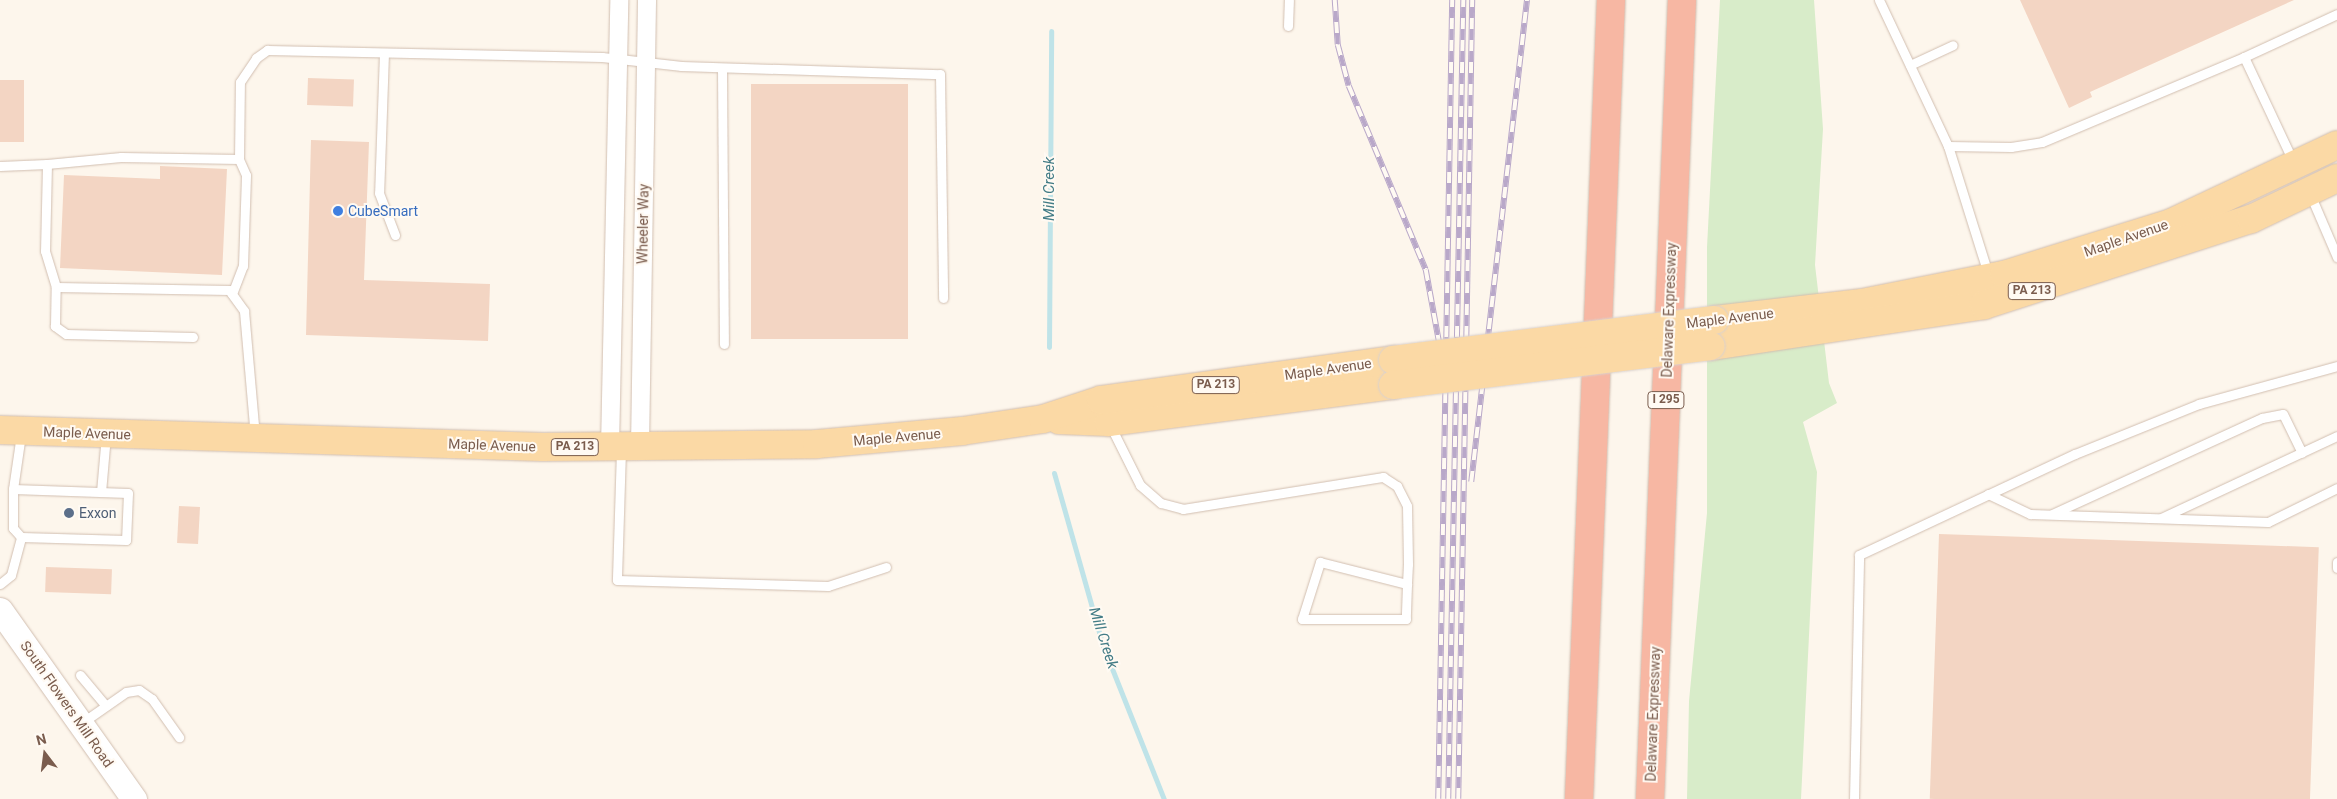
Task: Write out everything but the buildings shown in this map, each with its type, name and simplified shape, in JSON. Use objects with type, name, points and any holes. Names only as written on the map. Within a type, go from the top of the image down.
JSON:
[{"type":"highway","points":[[1580,799],[1611,0]]},
{"type":"highway","name":"Delaware Expressway","points":[[1650,799],[1682,0]]},
{"type":"main road","name":"Maple Avenue","points":[[1713,333],[1990,278],[2171,222],[2337,146]]},
{"type":"main road","name":"Maple Avenue","points":[[11,430],[255,439],[624,447],[817,444],[962,432],[1043,419],[1101,400],[1392,373],[1713,333],[1984,305],[2252,219],[2337,178]]},
{"type":"main road","name":"Maple Avenue","points":[[1043,419],[1109,422],[1392,373]]},
{"type":"main road","name":"South Flowers Mill Road","points":[[0,610],[134,799]]},
{"type":"street","name":"Wheeler Way","points":[[619,0],[618,61],[624,447]]},
{"type":"street","name":"Wheeler Way","points":[[624,447],[646,64],[647,0]]},
{"type":"lane","points":[[1288,26],[1289,0]]},
{"type":"lane","points":[[1879,0],[1948,146],[1990,278]]},
{"type":"lane","points":[[1948,146],[2011,147],[2042,142],[2244,57],[2337,14]]},
{"type":"lane","points":[[1910,65],[1953,45]]},
{"type":"lane","points":[[232,294],[243,266],[246,176],[239,159],[240,82],[256,58],[267,50],[618,61],[722,68],[940,74],[942,298]]},
{"type":"lane","points":[[384,53],[380,193],[395,235]]},
{"type":"lane","points":[[2244,57],[2296,166]]},
{"type":"lane","points":[[722,68],[724,344]]},
{"type":"lane","points":[[0,166],[121,157],[239,159]]},
{"type":"lane","points":[[47,164],[45,251],[56,287],[55,326],[66,334],[193,337]]},
{"type":"lane","points":[[2309,192],[2337,257]]},
{"type":"lane","points":[[56,287],[228,290],[244,311],[255,439]]},
{"type":"lane","points":[[1854,799],[1859,555],[1988,494],[2198,404],[2337,366]]},
{"type":"lane","points":[[2050,515],[2262,418],[2283,414],[2302,453]]},
{"type":"lane","points":[[1109,422],[1140,485],[1162,503],[1183,509],[1383,477],[1397,486],[1406,506],[1407,584],[1406,618],[1302,619],[1320,562],[1407,584]]},
{"type":"lane","points":[[11,430],[13,528],[21,537],[126,540],[128,493],[13,489]]},
{"type":"lane","points":[[101,492],[106,434]]},
{"type":"lane","points":[[2158,519],[2337,436]]},
{"type":"lane","points":[[624,447],[617,580],[828,586],[886,567]]},
{"type":"lane","points":[[1988,494],[2030,514],[2268,522],[2337,488]]},
{"type":"lane","points":[[0,584],[10,575],[21,537]]},
{"type":"lane","points":[[2337,562],[2337,568]]},
{"type":"lane","points":[[80,676],[106,706]]},
{"type":"lane","points":[[80,724],[126,692],[139,690],[152,699],[180,737]]},
{"type":"green space","points":[[1720,0],[1814,0],[1823,129],[1815,265],[1829,383],[1837,403],[1803,422],[1817,472],[1801,799],[1687,799],[1689,701],[1707,513],[1707,247]]},
{"type":"waterway","name":"Mill Creek","points":[[1049,347],[1051,31]]},
{"type":"waterway","name":"Mill Creek","points":[[1054,473],[1103,646],[1164,799]]},
{"type":"railway","points":[[1335,0],[1338,45],[1349,86],[1426,270],[1440,346]]},
{"type":"railway","points":[[1438,799],[1452,0]]},
{"type":"railway","points":[[1448,799],[1463,0]]},
{"type":"railway","points":[[1458,799],[1472,0]]},
{"type":"railway","points":[[1471,482],[1527,0]]},
{"type":"place","name":"CubeSmart","points":[[338,211]]},
{"type":"place","name":"Exxon","points":[[69,513]]}]
